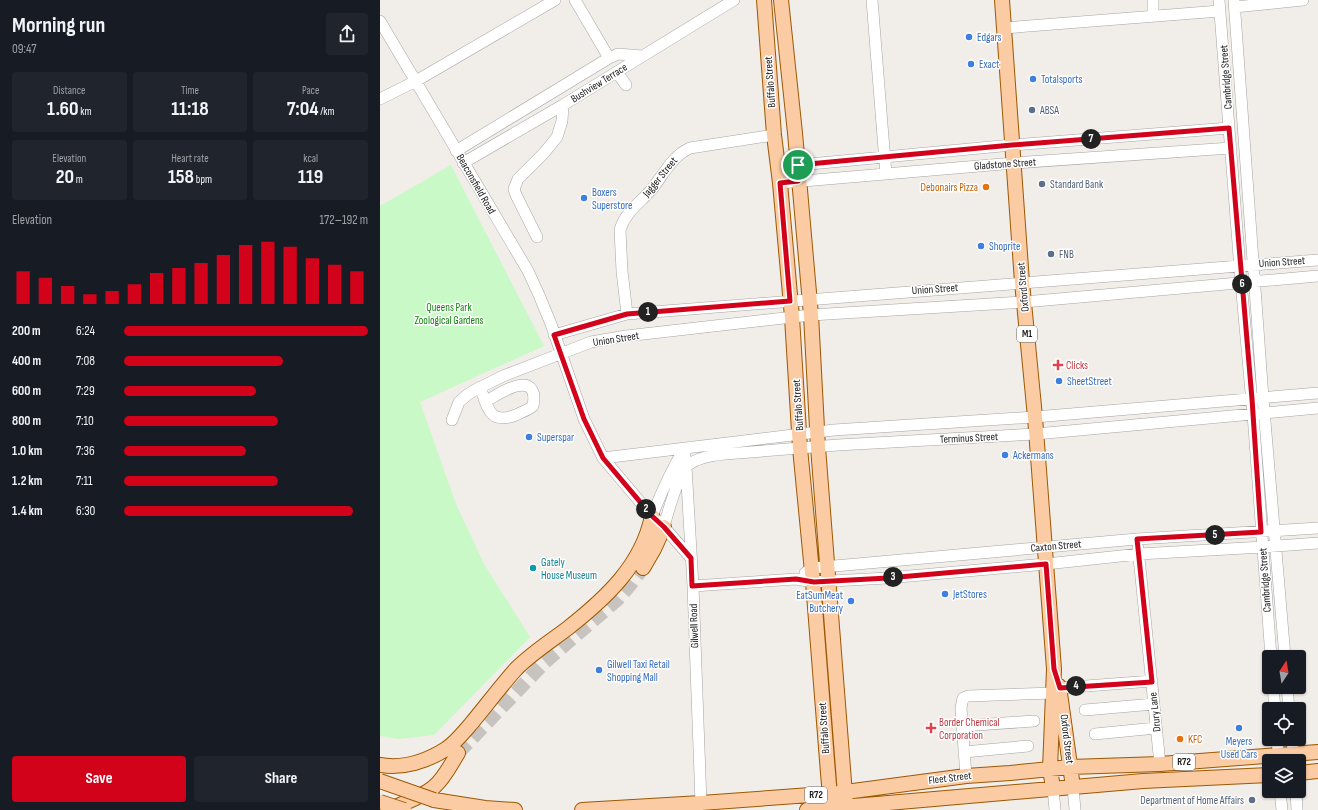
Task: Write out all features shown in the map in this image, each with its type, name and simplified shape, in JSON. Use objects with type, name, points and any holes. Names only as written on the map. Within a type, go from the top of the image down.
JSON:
[{"type":"main road","name":"Buffalo Street","points":[[764,0],[774,135],[780,183],[792,317],[800,441],[813,575],[832,809]]},
{"type":"main road","name":"Buffalo Street","points":[[781,0],[810,299],[818,446],[847,808]]},
{"type":"main road","name":"Oxford Street","points":[[1002,0],[1022,282],[1035,418],[1054,669],[1056,690],[1073,787]]},
{"type":"main road","points":[[380,765],[399,766],[416,763],[432,757],[447,748],[462,734],[517,669],[538,650],[582,616],[615,586],[631,566],[641,550],[649,531],[652,516]]},
{"type":"main road","points":[[643,568],[664,527]]},
{"type":"main road","name":"Oxford Street","points":[[1053,788],[1050,769],[1056,690]]},
{"type":"main road","name":"Fleet Street","points":[[1306,755],[1318,752]]},
{"type":"main road","points":[[387,810],[434,787],[441,780],[458,753]]},
{"type":"main road","name":"Fleet Street","points":[[582,810],[830,794],[966,776],[1070,767],[1262,759]]},
{"type":"main road","points":[[1306,772],[1318,771]]},
{"type":"main road","name":"Fleet Street","points":[[807,810],[847,808],[1053,788],[1143,781],[1262,775]]},
{"type":"main road","points":[[380,781],[434,800],[484,809],[515,810]]},
{"type":"main road","points":[[380,802],[404,810]]},
{"type":"street","points":[[380,99],[416,81],[555,0]]},
{"type":"street","points":[[575,0],[609,58]]},
{"type":"street","name":"Bushview Terrace","points":[[463,163],[563,105],[734,0]]},
{"type":"street","points":[[872,0],[886,174]]},
{"type":"street","points":[[1153,0],[1153,16]]},
{"type":"street","points":[[1235,4],[1303,0]]},
{"type":"street","name":"Cambridge Street","points":[[1235,4],[1264,412],[1284,650]]},
{"type":"street","points":[[1004,28],[1153,16],[1220,5]]},
{"type":"street","name":"Cambridge Street","points":[[1220,5],[1270,650]]},
{"type":"street","name":"Beaconsfield Road","points":[[380,21],[528,271],[540,295],[584,419],[603,458],[652,516],[664,527],[691,558]]},
{"type":"street","points":[[456,151],[609,58],[618,54],[642,56]]},
{"type":"street","points":[[617,72],[626,85]]},
{"type":"street","points":[[537,237],[514,189],[518,179],[544,153],[557,137],[562,121],[563,105]]},
{"type":"street","name":"Gladstone Street","points":[[778,167],[1012,145],[1229,128]]},
{"type":"street","name":"Jagger Street","points":[[627,314],[622,271],[620,230],[629,213],[652,189],[672,161],[684,151],[690,148],[774,135]]},
{"type":"street","name":"Gladstone Street","points":[[780,183],[1014,163],[1230,148]]},
{"type":"street","name":"Union Street","points":[[554,335],[627,314],[1318,260]]},
{"type":"street","name":"Union Street","points":[[452,420],[459,402],[480,387],[503,376],[591,342],[626,336],[811,315],[1024,302],[1318,276]]},
{"type":"street","points":[[480,387],[486,401]]},
{"type":"street","name":"Terminus Street","points":[[686,466],[711,456],[800,441],[817,432],[1035,418],[1318,393]]},
{"type":"street","name":"Terminus Street","points":[[603,458],[684,449],[800,441],[818,446],[1036,434],[1318,408]]},
{"type":"street","points":[[652,516],[668,477],[684,449]]},
{"type":"street","name":"Gilwell Road","points":[[684,449],[691,558],[701,803]]},
{"type":"street","points":[[664,527],[678,482],[686,466]]},
{"type":"street","name":"Caxton Street","points":[[692,586],[796,579],[813,575],[1045,547],[1137,539],[1274,532],[1318,528]]},
{"type":"street","name":"Drury Lane","points":[[1137,539],[1160,764]]},
{"type":"street","name":"Caxton Street","points":[[829,574],[888,578],[1139,554],[1318,543]]},
{"type":"street","points":[[966,776],[961,708],[964,698],[968,696],[1152,682]]},
{"type":"street","points":[[1085,710],[1154,704]]},
{"type":"street","points":[[962,726],[1034,721]]},
{"type":"street","points":[[1095,734],[1156,728]]},
{"type":"street","points":[[964,752],[1028,746]]},
{"type":"street","name":"Oxford Street","points":[[1073,787],[1075,810]]},
{"type":"street","name":"Oxford Street","points":[[1053,788],[1055,810]]},
{"type":"street","points":[[1281,798],[1282,810]]},
{"type":"street","points":[[1296,798],[1297,810]]},
{"type":"green space","name":"Queens Park Zoological Gardens","points":[[451,165],[544,346],[420,402],[456,504],[484,564],[530,637],[434,735],[399,739],[380,736],[380,206]]},
{"type":"tunnel","points":[[458,753],[545,662],[618,599],[643,568]]},
{"type":"place","name":"Edgars","points":[[969,37]]},
{"type":"place","name":"Exact","points":[[971,64]]},
{"type":"place","name":"Totalsports","points":[[1033,79]]},
{"type":"place","name":"ABSA","points":[[1032,110]]},
{"type":"place","name":"Standard Bank","points":[[1042,184]]},
{"type":"place","name":"Debonairs Pizza","points":[[986,187]]},
{"type":"place","name":"Boxers Superstore","points":[[584,198]]},
{"type":"place","name":"Shoprite","points":[[981,246]]},
{"type":"place","name":"FNB","points":[[1051,254]]},
{"type":"place","name":"Clicks","points":[[1058,365]]},
{"type":"place","name":"SheetStreet","points":[[1059,381]]},
{"type":"place","name":"Superspar","points":[[529,437]]},
{"type":"place","name":"Ackermans","points":[[1005,455]]},
{"type":"place","name":"Gately House Museum","points":[[533,568]]},
{"type":"place","name":"JetStores","points":[[945,594]]},
{"type":"place","name":"EatSumMeat Butchery","points":[[851,601]]},
{"type":"place","name":"Gilwell Taxi Retail Shopping Mall","points":[[599,670]]},
{"type":"place","name":"Border Chemical Corporation","points":[[931,728]]},
{"type":"place","name":"Meyers Used Cars","points":[[1239,728]]},
{"type":"place","name":"KFC","points":[[1180,739]]},
{"type":"place","name":"Department of Home Affairs","points":[[1252,800]]},
{"type":"route","points":[[1229,128],[1252,399],[1261,532],[1137,539],[1152,682],[1060,688],[1054,669],[1046,564],[888,578],[814,582],[796,579],[692,586],[691,558],[664,527],[652,516],[603,458],[584,419],[554,335],[627,314],[790,301],[780,183],[798,181],[798,165],[1012,145],[1229,128]]}]
